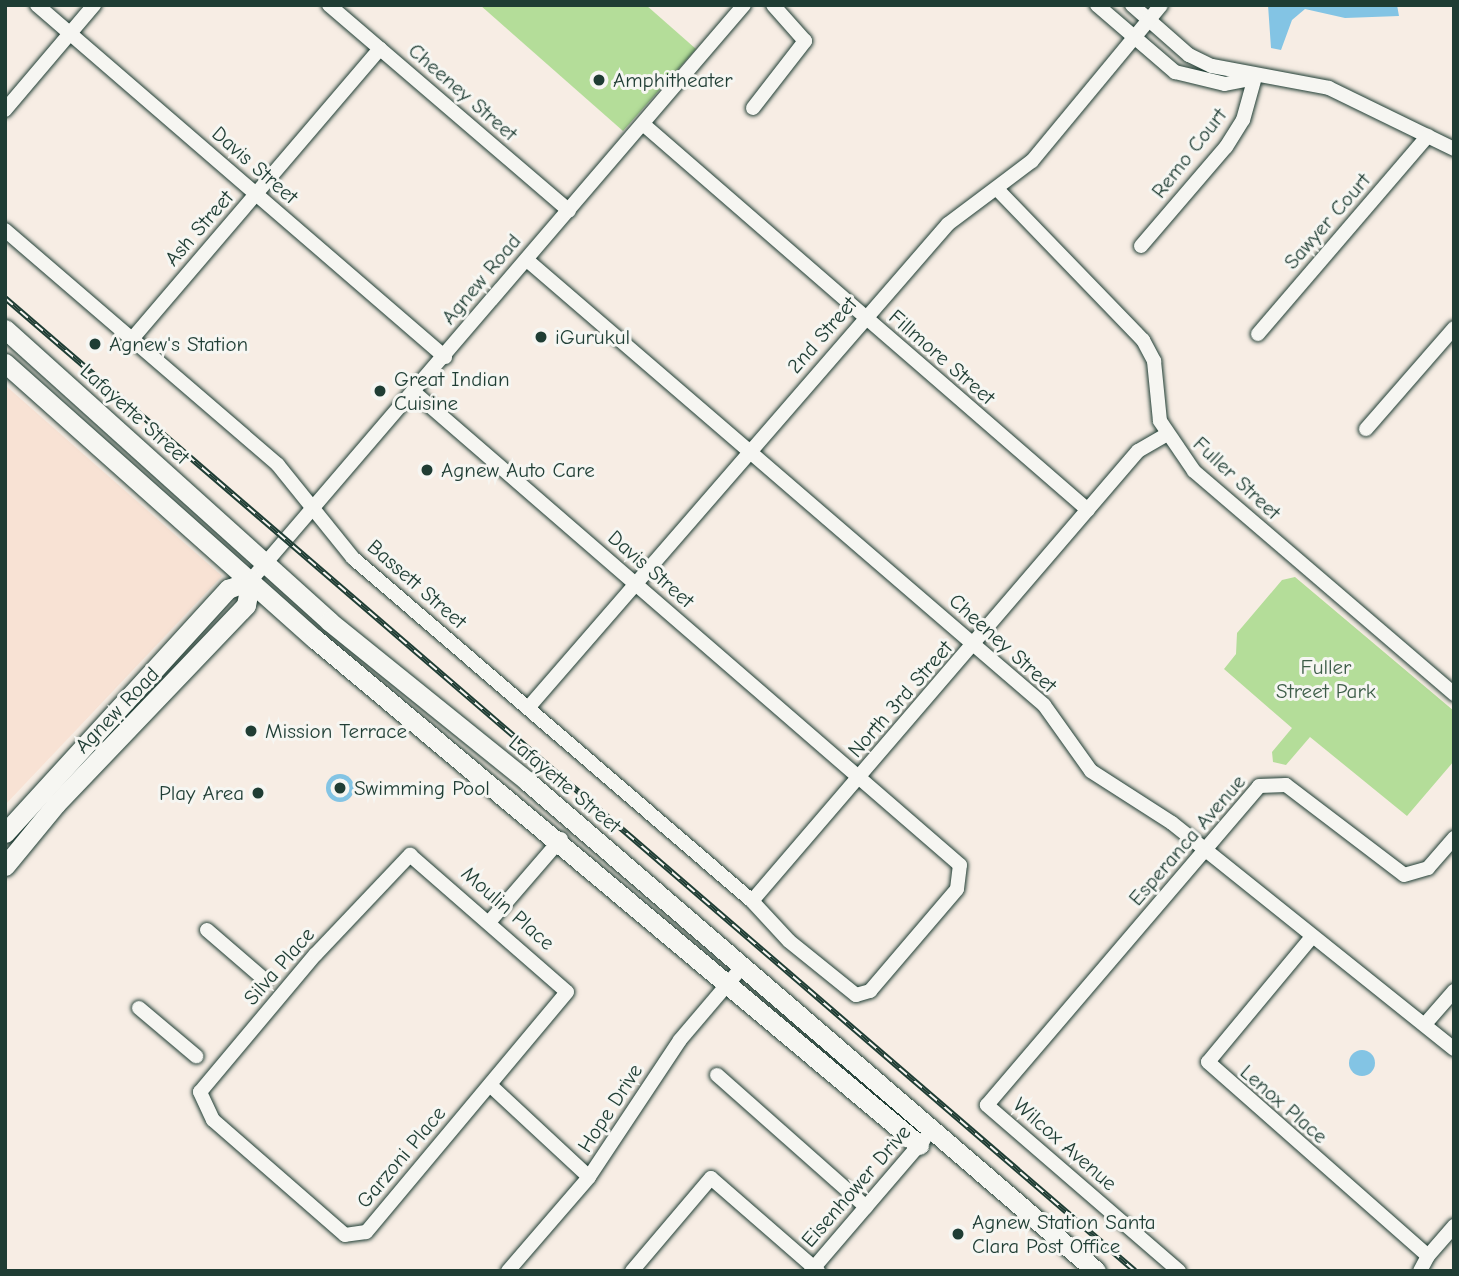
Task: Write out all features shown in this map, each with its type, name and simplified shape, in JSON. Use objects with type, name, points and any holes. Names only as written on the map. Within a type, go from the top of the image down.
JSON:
[{"type":"main road","name":"Lafayette Street","points":[[5,329],[267,562],[329,621],[743,966],[1097,1271]]},
{"type":"main road","points":[[5,363],[251,580],[561,839],[919,1145]]},
{"type":"main road","name":"Agnew Road","points":[[5,833],[228,589],[251,580]]},
{"type":"main road","name":"Agnew Road","points":[[5,866],[56,803],[246,606],[251,580]]},
{"type":"street","name":"Davis Street","points":[[37,5],[445,357]]},
{"type":"street","points":[[5,110],[94,5]]},
{"type":"street","name":"Cheeney Street","points":[[329,5],[569,211]]},
{"type":"street","name":"Agnew Road","points":[[251,580],[415,393],[744,5]]},
{"type":"street","points":[[753,108],[805,41],[773,5]]},
{"type":"street","points":[[1097,5],[1175,72],[1201,81],[1255,78],[1329,88],[1454,149]]},
{"type":"street","points":[[1132,5],[1189,55],[1255,78]]},
{"type":"street","name":"2nd Street","points":[[528,708],[948,224],[998,190],[1032,161],[1161,5]]},
{"type":"street","name":"Ash Street","points":[[132,339],[380,49]]},
{"type":"street","name":"Remo Court","points":[[1141,246],[1231,139],[1255,78]]},
{"type":"street","name":"Fillmore Street","points":[[643,124],[1088,510]]},
{"type":"street","name":"Sawyer Court","points":[[1258,334],[1428,135]]},
{"type":"street","name":"Fuller Street","points":[[998,190],[1143,340],[1154,361],[1166,435],[1194,471],[1454,694]]},
{"type":"street","name":"Bassett Street","points":[[5,230],[132,339],[315,505],[353,558],[751,901]]},
{"type":"street","name":"Cheeney Street","points":[[527,260],[751,450],[1044,705],[1091,771],[1205,850],[1311,937],[1426,1023],[1454,1049]]},
{"type":"street","points":[[1366,429],[1454,328]]},
{"type":"street","name":"Davis Street","points":[[415,393],[953,859],[961,873],[957,889],[881,980],[856,995],[751,901]]},
{"type":"street","name":"North 3rd Street","points":[[751,901],[975,645],[1138,452],[1166,435]]},
{"type":"street","name":"Esperanca Avenue","points":[[986,1105],[1259,786],[1277,781],[1404,874],[1428,868],[1454,838]]},
{"type":"street","points":[[491,920],[561,839]]},
{"type":"street","name":"Moulin Place","points":[[418,858],[491,920],[567,992]]},
{"type":"street","name":"Silva Place","points":[[213,1120],[200,1101],[208,1081],[402,859],[418,858]]},
{"type":"street","points":[[207,930],[265,980]]},
{"type":"street","name":"Lenox Place","points":[[1311,937],[1208,1062],[1428,1256]]},
{"type":"street","name":"Hope Drive","points":[[508,1271],[589,1177],[680,1040],[743,966]]},
{"type":"street","points":[[1426,1023],[1454,990]]},
{"type":"street","name":"Garzoni Place","points":[[213,1120],[345,1235],[355,1236],[366,1232],[567,992]]},
{"type":"street","points":[[139,1008],[196,1056]]},
{"type":"street","points":[[717,1075],[866,1207]]},
{"type":"street","points":[[490,1085],[589,1177]]},
{"type":"street","name":"Wilcox Avenue","points":[[986,1105],[1179,1271]]},
{"type":"street","name":"Eisenhower Drive","points":[[814,1270],[933,1129]]},
{"type":"street","points":[[632,1271],[711,1178],[814,1270]]},
{"type":"street","points":[[1420,1271],[1428,1256],[1454,1226]]},
{"type":"shaded area","points":[[5,385],[222,576],[5,805]]},
{"type":"green space","points":[[480,5],[646,5],[696,49],[623,131]]},
{"type":"green space","name":"Fuller Street Park","points":[[1295,577],[1454,711],[1454,761],[1407,816],[1310,737],[1286,765],[1273,762],[1272,752],[1292,728],[1224,669],[1236,654],[1237,633],[1282,580]]},
{"type":"water","points":[[1268,5],[1397,5],[1399,16],[1345,18],[1305,9],[1292,20],[1281,50],[1271,48]]},
{"type":"water","name":"Swimming Pool","points":[[340,774],[350,778],[354,788],[350,798],[340,802],[330,798],[326,788],[330,778]]},
{"type":"water","points":[[1362,1050],[1371,1054],[1375,1063],[1371,1072],[1362,1076],[1353,1072],[1349,1063],[1353,1054]]},
{"type":"railway","points":[[5,298],[1135,1271]]},
{"type":"place","name":"Amphitheater","points":[[599,80]]},
{"type":"place","name":"iGurukul","points":[[541,337]]},
{"type":"place","name":"Agnew's Station","points":[[95,344]]},
{"type":"place","name":"Great Indian Cuisine","points":[[380,391]]},
{"type":"place","name":"Agnew Auto Care","points":[[427,470]]},
{"type":"place","name":"Mission Terrace","points":[[251,731]]},
{"type":"place","name":"Swimming Pool","points":[[340,788]]},
{"type":"place","name":"Play Area","points":[[258,793]]},
{"type":"place","name":"Agnew Station Santa Clara Post Office","points":[[958,1234]]}]
